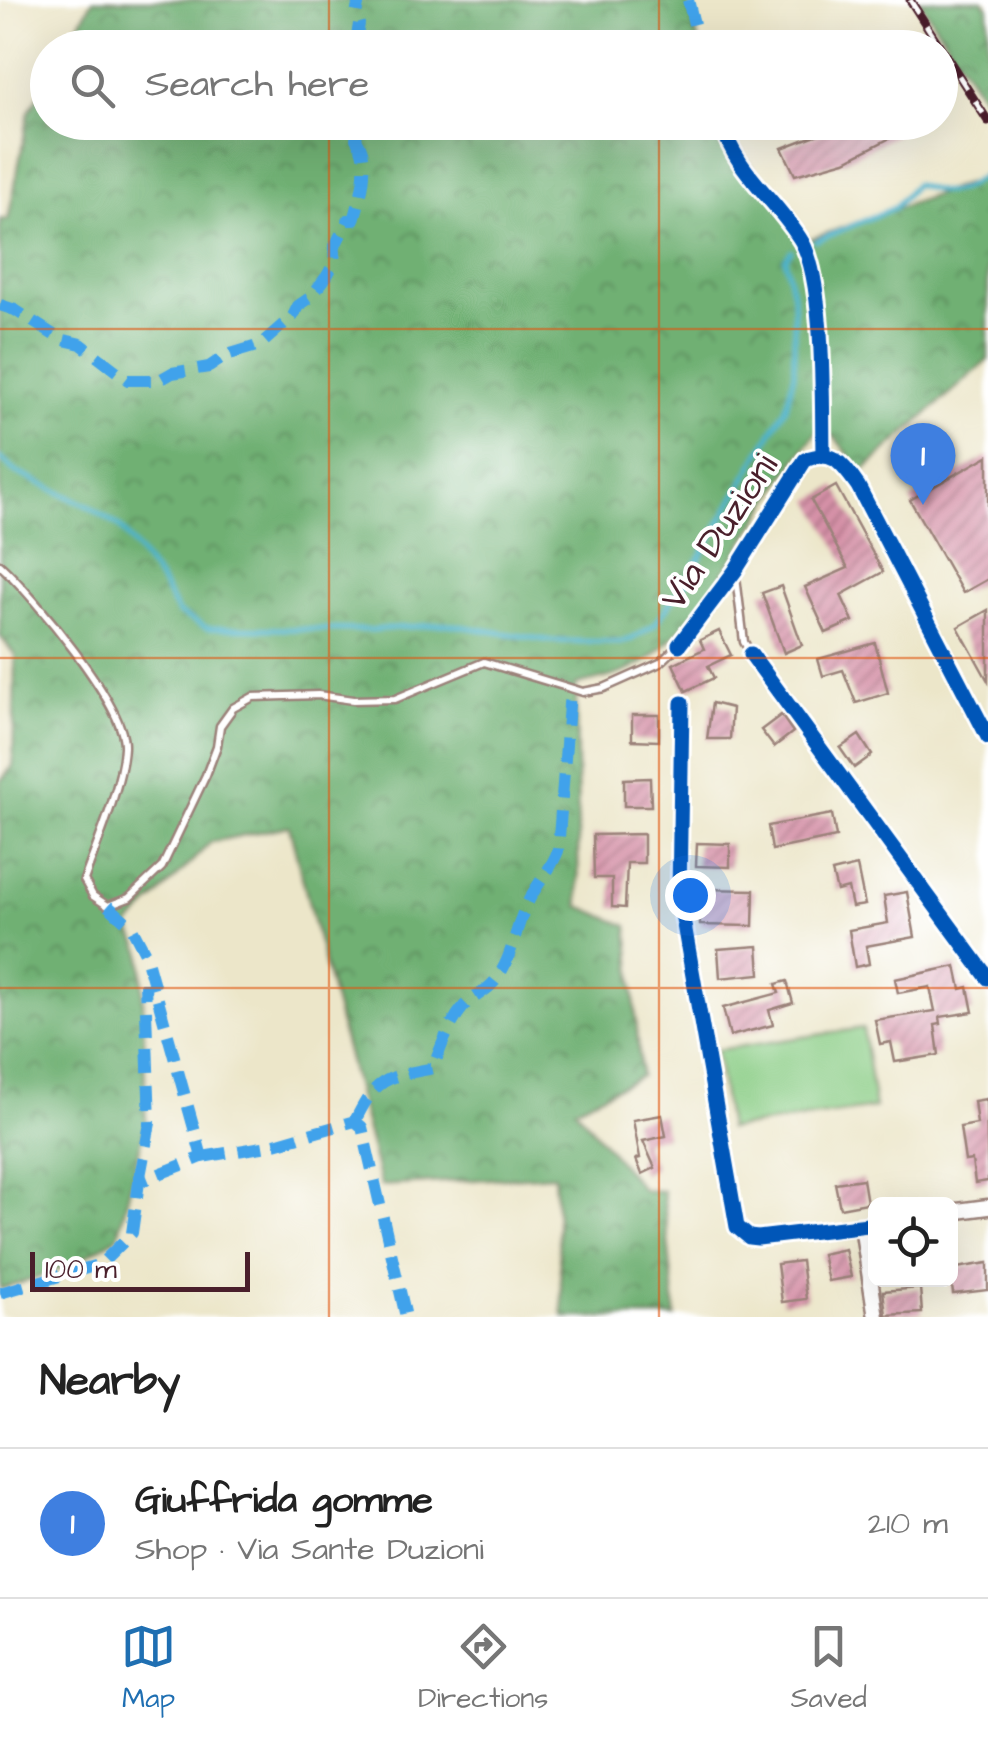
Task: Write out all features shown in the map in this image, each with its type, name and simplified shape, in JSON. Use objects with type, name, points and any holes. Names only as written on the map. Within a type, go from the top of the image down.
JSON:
[{"type":"street","points":[[729,140],[742,168],[802,242],[814,274],[823,454]]},
{"type":"street","name":"Via Duzioni","points":[[679,645],[735,571],[805,460],[823,454],[837,458],[858,486],[988,737]]},
{"type":"street","points":[[751,654],[988,978]]},
{"type":"street","points":[[682,703],[680,896],[737,1227],[749,1237],[758,1238],[868,1225]]},
{"type":"street","points":[[958,1211],[988,1206]]},
{"type":"street","points":[[874,1287],[876,1317]]},
{"type":"lane","points":[[0,565],[66,642],[116,713],[122,730],[124,748],[106,820],[84,880],[92,896],[108,906],[129,898],[162,866],[206,774],[220,726],[233,708],[253,697],[395,699],[484,662],[583,692],[604,688],[660,663],[679,645]]},
{"type":"lane","points":[[735,571],[744,642],[751,654]]},
{"type":"green space","points":[[93,0],[688,0],[696,30],[76,30]]},
{"type":"green space","points":[[919,0],[983,0],[988,7],[988,106],[958,60],[958,30],[939,30]]},
{"type":"green space","points":[[29,112],[30,140],[733,140],[802,242],[988,176],[988,360],[862,472],[837,440],[821,427],[723,574],[679,630],[637,666],[576,685],[579,906],[628,926],[641,1076],[575,1108],[643,1190],[663,1191],[676,1317],[563,1317],[554,1175],[381,1186],[289,826],[211,842],[129,926],[142,953],[146,1123],[118,1236],[62,1268],[0,1289],[0,781],[13,766],[15,655],[0,636],[0,219],[8,220]]},
{"type":"green space","points":[[863,1028],[875,1108],[728,1129],[716,1050]]},
{"type":"building","points":[[803,140],[886,140],[845,161],[795,175],[782,148]]},
{"type":"building","points":[[988,456],[988,579],[963,593],[910,500]]},
{"type":"building","points":[[836,486],[883,572],[841,595],[853,621],[826,633],[805,587],[848,568],[811,500]]},
{"type":"building","points":[[781,586],[802,645],[784,653],[762,593]]},
{"type":"building","points":[[988,610],[988,681],[958,627]]},
{"type":"building","points":[[719,631],[731,655],[708,666],[714,678],[686,691],[673,664],[704,649],[700,640]]},
{"type":"building","points":[[875,643],[888,693],[856,703],[843,670],[823,676],[818,659]]},
{"type":"building","points":[[712,703],[732,708],[730,739],[707,739]]},
{"type":"building","points":[[632,715],[659,715],[659,741],[632,740]]},
{"type":"building","points":[[781,715],[793,732],[774,747],[761,730]]},
{"type":"building","points":[[859,735],[872,755],[854,768],[840,748]]},
{"type":"building","points":[[650,778],[651,806],[624,806],[624,779]]},
{"type":"building","points":[[832,814],[836,837],[772,850],[768,826]]},
{"type":"building","points":[[644,834],[644,863],[627,863],[625,908],[612,907],[612,878],[594,878],[593,835]]},
{"type":"building","points":[[697,843],[730,844],[730,867],[696,866]]},
{"type":"building","points":[[857,866],[865,905],[852,907],[848,888],[837,891],[832,872]]},
{"type":"building","points":[[700,889],[754,890],[753,926],[700,925]]},
{"type":"building","points":[[907,892],[915,937],[866,946],[869,964],[855,967],[849,930],[888,923],[884,896]]},
{"type":"building","points":[[758,946],[760,974],[720,978],[718,949]]},
{"type":"building","points":[[956,966],[961,989],[968,987],[973,1012],[940,1017],[941,1024],[935,1025],[939,1055],[895,1062],[891,1042],[880,1044],[875,1020],[935,1011],[930,987],[898,993],[895,979]]},
{"type":"building","points":[[787,981],[793,1003],[769,1010],[773,1025],[730,1036],[723,1008],[779,993],[776,984]]},
{"type":"building","points":[[986,1099],[988,1181],[975,1183],[972,1160],[965,1161],[960,1127],[977,1124],[974,1101]]},
{"type":"building","points":[[662,1115],[666,1136],[643,1141],[655,1168],[642,1174],[636,1159],[640,1158],[633,1120]]},
{"type":"building","points":[[863,1179],[867,1203],[840,1208],[835,1183]]},
{"type":"building","points":[[845,1249],[851,1277],[828,1281],[822,1254]]},
{"type":"building","points":[[801,1261],[806,1299],[782,1302],[777,1264]]},
{"type":"building","points":[[988,1263],[988,1290],[953,1294],[952,1287],[958,1287],[958,1268]]},
{"type":"building","points":[[920,1288],[922,1313],[886,1315],[883,1291]]},
{"type":"waterway","points":[[816,241],[894,208],[915,184],[954,192],[988,172]]},
{"type":"waterway","points":[[0,458],[16,472],[90,507],[120,527],[161,582],[178,613],[207,628],[370,630],[447,624],[552,641],[632,639],[654,625],[686,582],[786,407],[794,374],[793,294],[785,259],[791,251]]},
{"type":"railway","points":[[910,0],[929,30]]},
{"type":"railway","points":[[958,74],[988,121]]},
{"type":"marked path","points":[[358,30],[359,0]]},
{"type":"marked path","points":[[688,0],[696,30]]},
{"type":"marked path","points":[[0,305],[15,310],[60,339],[81,344],[128,380],[160,380],[172,373],[209,367],[227,355],[260,345],[311,297],[334,263],[335,246],[348,220],[354,220],[362,190],[363,158],[357,140]]},
{"type":"marked path","points":[[355,1121],[370,1095],[385,1081],[433,1068],[459,1013],[491,986],[505,964],[527,904],[558,851],[570,691]]},
{"type":"marked path","points":[[0,1293],[101,1264],[132,1233],[139,1182],[202,1157],[145,953],[131,926],[108,906]]},
{"type":"marked path","points":[[139,1182],[150,1123],[145,983]]},
{"type":"marked path","points":[[202,1157],[268,1146],[355,1121],[362,1127],[406,1317]]},
{"type":"cycle path","points":[[727,140],[746,171],[792,227],[809,261],[821,345],[823,454]]},
{"type":"cycle path","points":[[679,645],[735,571],[805,460],[830,457],[842,465],[858,486],[988,737]]},
{"type":"cycle path","points":[[751,654],[988,978]]},
{"type":"cycle path","points":[[682,703],[679,896],[737,1227],[749,1237],[758,1238],[868,1225]]},
{"type":"place","name":"Giuffrida gomme","points":[[923,505]]}]
